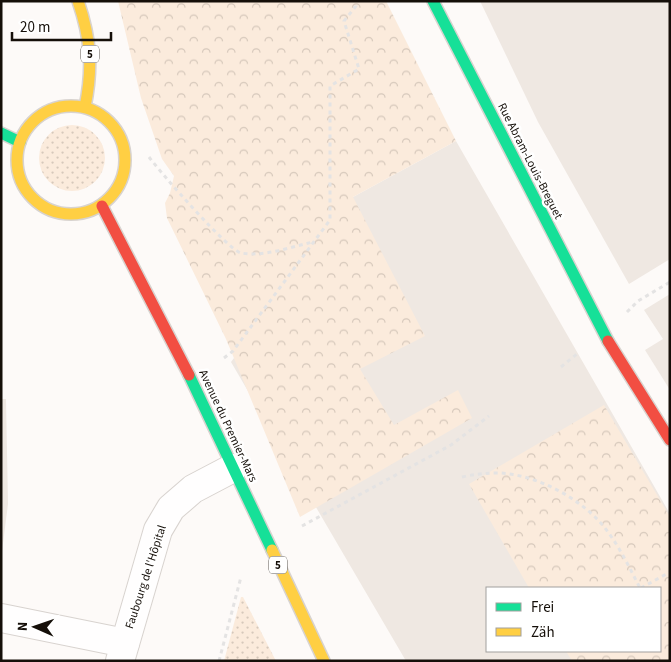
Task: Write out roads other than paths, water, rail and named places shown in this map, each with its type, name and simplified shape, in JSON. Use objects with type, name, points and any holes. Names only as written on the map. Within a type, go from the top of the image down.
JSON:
[{"type":"main road","name":"5","points":[[78,1],[87,28],[90,57],[89,89],[85,107]]},
{"type":"main road","name":"Rue Abram-Louis-Breguet","points":[[433,1],[603,333],[670,440]]},
{"type":"main road","points":[[85,107],[101,115],[114,126],[123,142],[126,159],[123,177],[116,192],[102,206],[91,212],[77,215],[50,211],[28,195],[21,183],[17,170],[16,156],[20,142],[27,128],[39,116],[53,108],[85,107]]},
{"type":"main road","points":[[1,133],[20,142]]},
{"type":"main road","name":"Avenue du Premier-Mars","points":[[102,206],[149,296],[324,661]]},
{"type":"street","name":"Faubourg de l'Hôpital","points":[[123,652],[158,530],[171,508],[193,489],[232,468]]},
{"type":"street","points":[[1,618],[123,652]]}]
